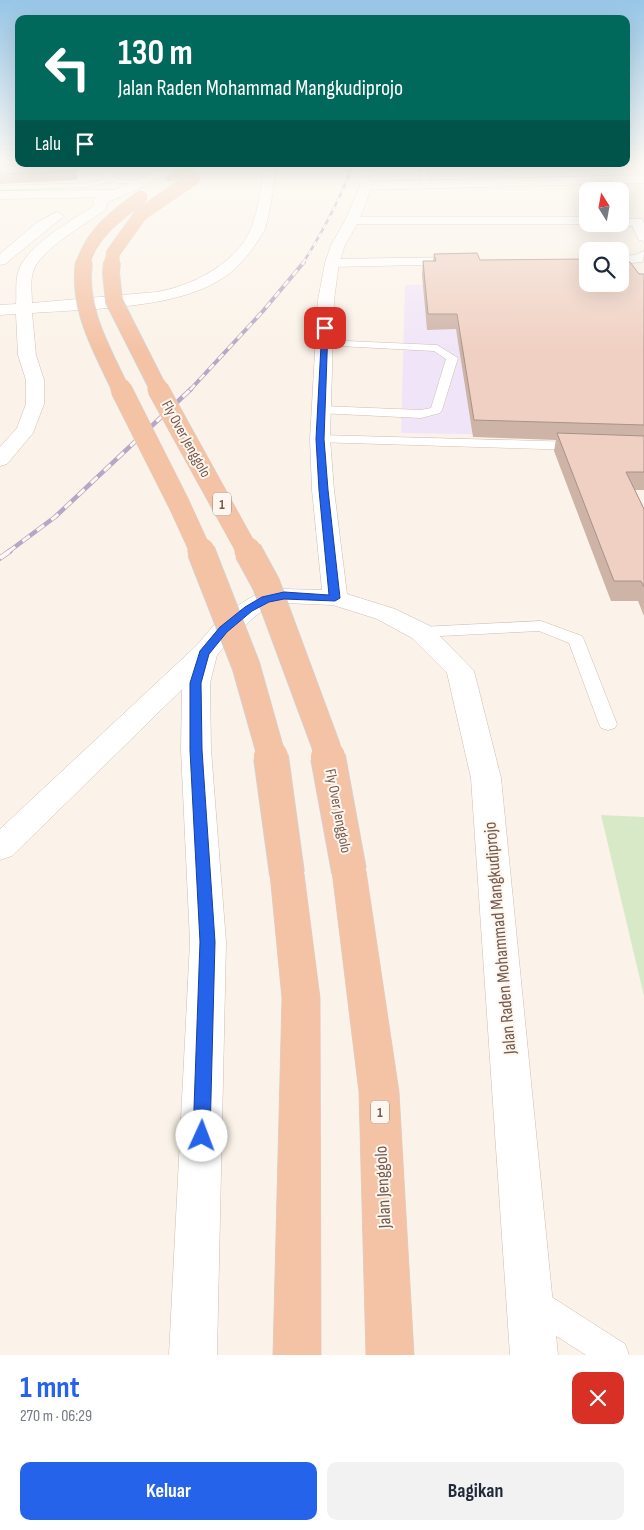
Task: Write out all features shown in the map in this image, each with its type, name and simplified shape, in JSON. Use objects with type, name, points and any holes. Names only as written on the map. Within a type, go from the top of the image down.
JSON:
[{"type":"highway","name":"1","points":[[105,226],[99,231],[88,251],[82,274],[87,317],[131,414],[188,522],[228,616],[246,665],[271,755],[301,998],[297,1355]]},
{"type":"highway","name":"Fly Over Jenggolo","points":[[132,226],[113,253],[111,273],[114,301],[159,390],[266,584],[326,746],[349,872]]},
{"type":"highway","name":"Jalan Jenggolo","points":[[349,872],[379,1092],[390,1355]]},
{"type":"street","points":[[0,261],[41,226]]},
{"type":"street","points":[[0,460],[26,429],[35,404],[35,380],[27,355],[23,308],[26,273],[31,260],[72,226]]},
{"type":"street","points":[[0,310],[94,304],[174,294],[213,278],[239,257],[259,226]]},
{"type":"street","points":[[335,598],[323,490],[320,439],[326,300],[332,263],[338,245],[349,226]]},
{"type":"street","points":[[629,260],[638,259],[644,255]]},
{"type":"street","points":[[332,263],[478,260]]},
{"type":"street","name":"Jalan Raden Mohammad Mangkudiprojo","points":[[193,1355],[208,942],[196,732],[196,683],[204,653],[224,630],[248,609],[266,599],[284,596],[335,598],[386,614],[421,632],[460,671],[486,778],[534,1355]]},
{"type":"street","points":[[0,848],[204,653]]},
{"type":"lane","points":[[322,410],[421,414],[436,410],[452,358],[437,348],[324,343]]},
{"type":"lane","points":[[320,439],[585,446]]},
{"type":"lane","points":[[421,632],[541,626],[576,640],[608,724]]},
{"type":"lane","points":[[531,1302],[614,1355]]},
{"type":"shaded area","points":[[579,284],[579,292],[629,292],[629,284],[644,284],[644,437],[401,433],[405,285]]},
{"type":"green space","points":[[601,815],[644,817],[644,996]]},
{"type":"building","points":[[477,253],[480,260],[579,259],[579,292],[629,292],[630,262],[639,274],[644,274],[644,425],[474,420],[457,314],[428,314],[423,261],[436,261],[434,254]]},
{"type":"building","points":[[557,433],[644,436],[644,472],[626,472],[644,509],[644,587],[641,581],[614,581]]},
{"type":"railway","points":[[303,263],[324,226]]},
{"type":"railway","points":[[190,390],[263,311],[304,262]]},
{"type":"railway","points":[[8,552],[55,517],[190,390]]},
{"type":"railway","points":[[0,558],[10,551]]},
{"type":"route","points":[[202,1136],[208,942],[196,750],[196,683],[204,653],[224,630],[248,609],[266,599],[284,596],[335,598],[323,490],[320,439],[325,328]]}]
